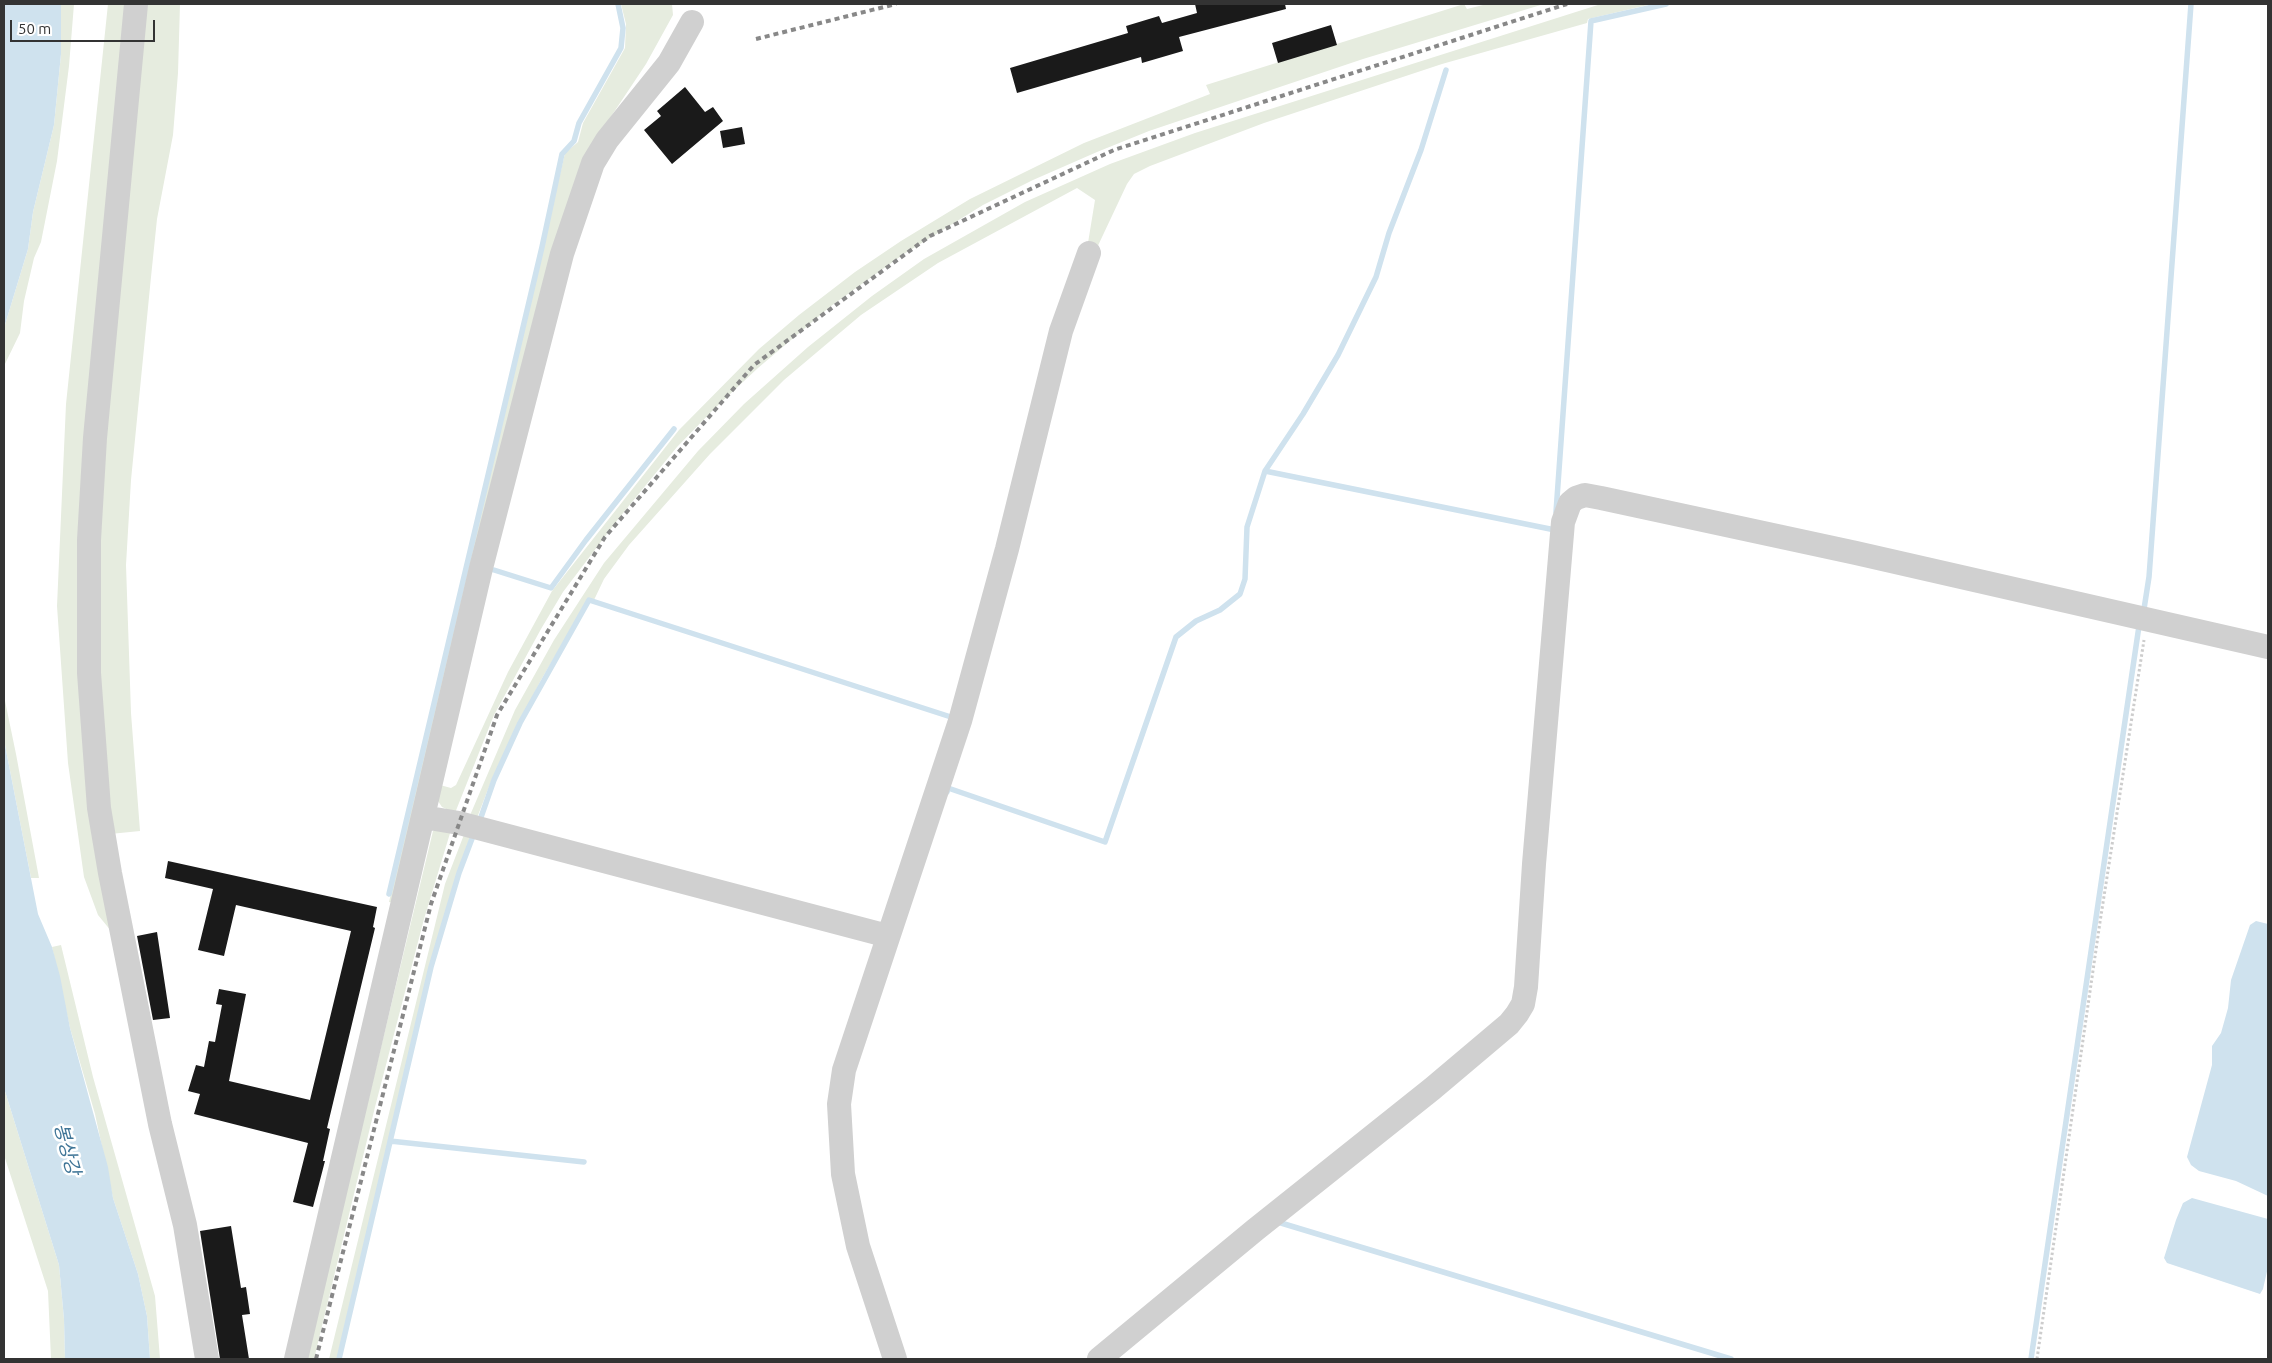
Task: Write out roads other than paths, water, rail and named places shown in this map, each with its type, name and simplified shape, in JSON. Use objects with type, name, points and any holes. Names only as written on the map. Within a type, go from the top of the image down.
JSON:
[{"type":"street","points":[[136,4],[94,438],[89,540],[89,673],[99,808],[110,874],[160,1124],[185,1225],[207,1359]]},
{"type":"street","points":[[296,1359],[488,540],[573,219],[593,163],[607,140],[669,63],[692,22]]},
{"type":"street","points":[[895,1359],[858,1246],[843,1174],[839,1139],[840,1104],[844,1070],[960,721],[1007,549],[1061,331],[1089,253]]},
{"type":"street","points":[[1099,1359],[1510,1024],[1523,1004],[1526,987],[1534,864],[1563,522],[1570,504],[1576,498],[1585,495],[1686,516],[2268,647]]},
{"type":"street","points":[[423,817],[459,823],[888,936]]},
{"type":"water","points":[[4,4],[61,4],[61,54],[54,125],[33,212],[28,249],[4,328]]},
{"type":"water","name":"봉상강","points":[[4,740],[38,914],[52,947],[60,976],[70,1028],[108,1167],[113,1198],[138,1274],[147,1316],[150,1359],[65,1359],[64,1319],[59,1265],[4,1088]]},
{"type":"water","points":[[2256,921],[2268,924],[2268,1196],[2236,1181],[2199,1171],[2191,1165],[2187,1157],[2212,1065],[2212,1046],[2221,1033],[2228,1008],[2231,980],[2250,925]]},
{"type":"water","points":[[2192,1198],[2268,1219],[2268,1267],[2260,1294],[2167,1263],[2164,1258],[2176,1220],[2183,1203]]},
{"type":"waterway","points":[[389,894],[542,247],[562,154],[574,141],[579,123],[621,48],[623,28],[618,4]]},
{"type":"waterway","points":[[1556,512],[1591,21],[1666,4]]},
{"type":"waterway","points":[[2144,609],[2149,577],[2191,4]]},
{"type":"waterway","points":[[947,792],[948,788],[1105,842],[1176,637],[1196,621],[1220,610],[1240,594],[1245,579],[1247,527],[1265,471],[1303,414],[1338,355],[1376,277],[1389,233],[1421,150],[1446,70]]},
{"type":"waterway","points":[[494,570],[551,588],[586,540],[674,429]]},
{"type":"waterway","points":[[1265,471],[1555,530]]},
{"type":"waterway","points":[[480,820],[494,780],[520,723],[589,600],[954,718]]},
{"type":"waterway","points":[[2031,1359],[2139,626]]},
{"type":"waterway","points":[[339,1359],[431,967],[459,873],[473,836]]},
{"type":"waterway","points":[[390,1141],[584,1162]]},
{"type":"waterway","points":[[1281,1223],[1731,1359]]},
{"type":"railway","points":[[756,39],[896,4]]},
{"type":"railway","points":[[316,1359],[431,904],[497,715],[605,537],[754,365],[930,236],[1114,150],[1567,4]]}]
